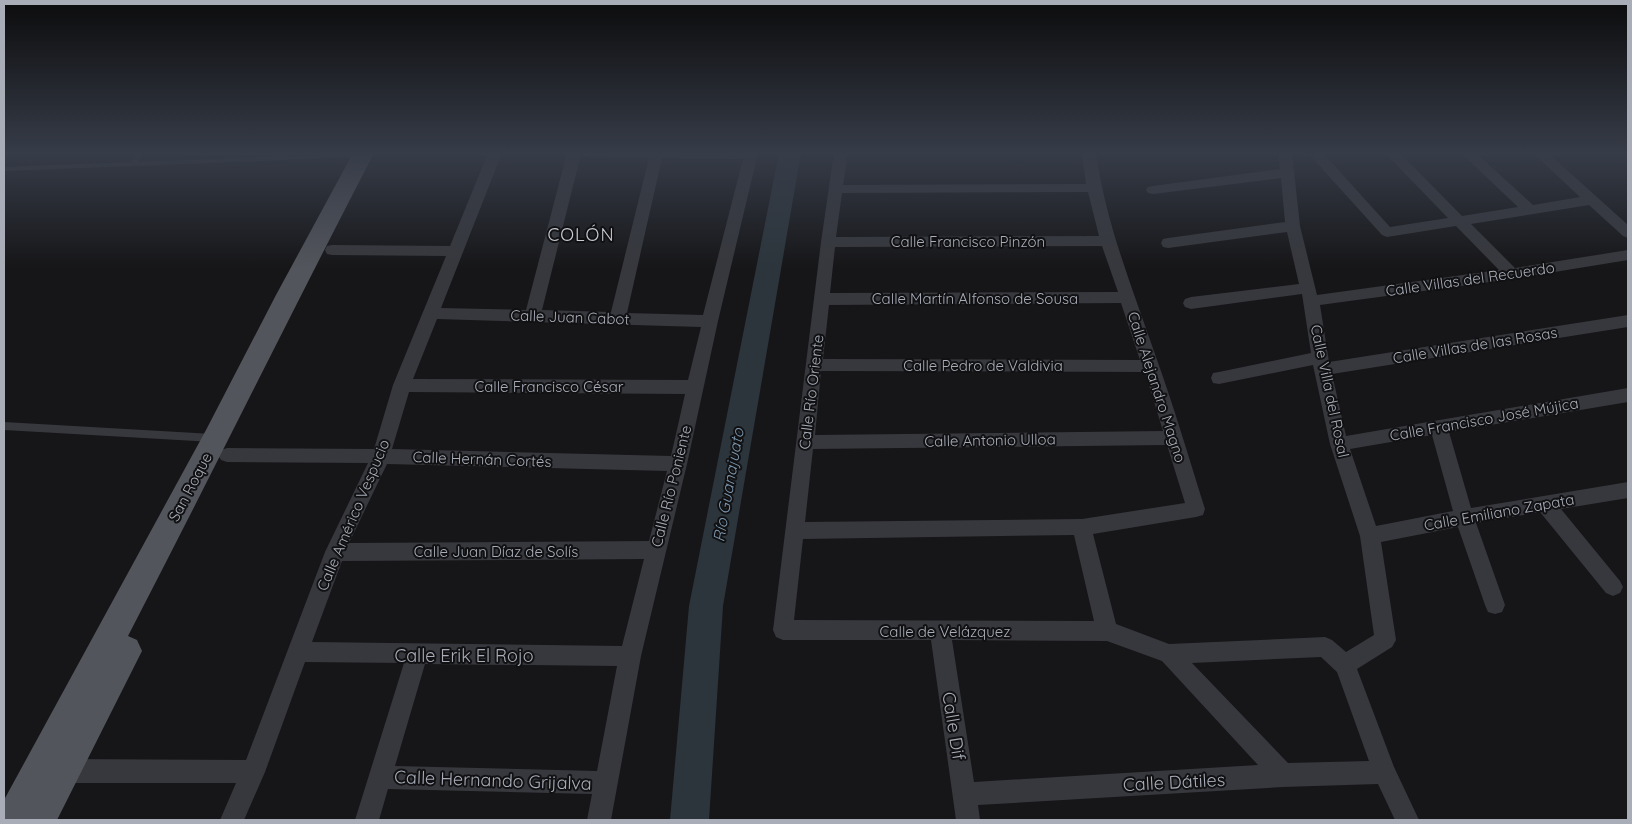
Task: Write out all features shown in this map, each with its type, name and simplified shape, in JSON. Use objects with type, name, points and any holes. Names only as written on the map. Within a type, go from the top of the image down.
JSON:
[{"type":"main road","name":"San Roque","points":[[13,820],[89,700],[222,446],[288,295],[342,191]]},
{"type":"main road","name":"San Roque","points":[[222,446],[238,429],[332,250],[350,191]]},
{"type":"main road","name":"San Roque","points":[[37,820],[62,771],[89,700]]},
{"type":"street","name":"Calle Américo Vespucio","points":[[232,820],[253,772],[335,552],[381,456],[402,385],[480,191]]},
{"type":"street","points":[[533,315],[564,191]]},
{"type":"street","points":[[618,318],[648,191]]},
{"type":"street","name":"Calle Río Poniente","points":[[599,820],[630,656],[678,464],[742,191]]},
{"type":"street","name":"Calle Río Oriente","points":[[783,630],[793,531],[806,442],[828,242],[835,191]]},
{"type":"street","name":"Calle Alejandro Magno","points":[[793,531],[1082,527],[1145,519],[1196,509],[1151,366],[1108,241],[1095,191]]},
{"type":"street","name":"Calle Villa del Rosal","points":[[1288,191],[1293,226],[1309,294],[1339,444],[1370,536],[1385,640],[1345,665]]},
{"type":"street","points":[[1351,191],[1388,232],[1592,200]]},
{"type":"street","points":[[1429,191],[1512,274]]},
{"type":"street","points":[[1510,191],[1530,210]]},
{"type":"street","points":[[1583,191],[1628,233]]},
{"type":"street","points":[[1168,243],[1293,226]]},
{"type":"street","name":"Calle Francisco Pinzón","points":[[828,242],[1108,241]]},
{"type":"street","points":[[332,250],[456,251]]},
{"type":"street","name":"Calle Villas del Recuerdo","points":[[1191,303],[1309,294],[1512,274],[1628,255]]},
{"type":"street","name":"Calle Martín Alfonso de Sousa","points":[[822,299],[1128,297]]},
{"type":"street","name":"Calle Juan Cabot","points":[[431,313],[710,321]]},
{"type":"street","name":"Calle Villas de las Rosas","points":[[1219,378],[1628,322]]},
{"type":"street","name":"Calle Pedro de Valdivia","points":[[815,365],[1151,366]]},
{"type":"street","name":"Calle Francisco César","points":[[402,385],[695,387]]},
{"type":"street","name":"Calle Francisco José Mújica","points":[[1339,444],[1628,395]]},
{"type":"street","points":[[1439,427],[1464,517],[1495,605]]},
{"type":"street","name":"Calle Antonio Ulloa","points":[[806,442],[1174,438]]},
{"type":"street","name":"Calle Hernán Cortés","points":[[222,446],[381,456],[678,464]]},
{"type":"street","name":"Calle Emiliano Zapata","points":[[1370,536],[1464,517],[1628,490]]},
{"type":"street","points":[[1544,503],[1614,587]]},
{"type":"street","points":[[1082,527],[1107,631],[1169,654],[1325,647],[1345,665],[1384,772],[1406,820]]},
{"type":"street","name":"Calle Juan Díaz de Solís","points":[[335,552],[656,550]]},
{"type":"street","name":"Calle de Velázquez","points":[[783,630],[1107,631]]},
{"type":"street","name":"Calle Dif","points":[[940,631],[968,820]]},
{"type":"street","name":"Calle Erik El Rojo","points":[[299,652],[417,655],[630,656]]},
{"type":"street","points":[[1169,654],[1282,775]]},
{"type":"street","points":[[367,820],[417,655]]},
{"type":"street","points":[[62,771],[253,772]]},
{"type":"street","name":"Calle Dátiles","points":[[964,794],[1282,775],[1384,772]]},
{"type":"street","name":"Calle Hernando Grijalva","points":[[380,777],[605,783]]},
{"type":"lane","points":[[4,426],[222,446]]},
{"type":"waterway","name":"Río Guanajuato","points":[[689,820],[706,606],[783,191]]},
{"type":"district","name":"COLÓN","points":[[581,234]]}]
